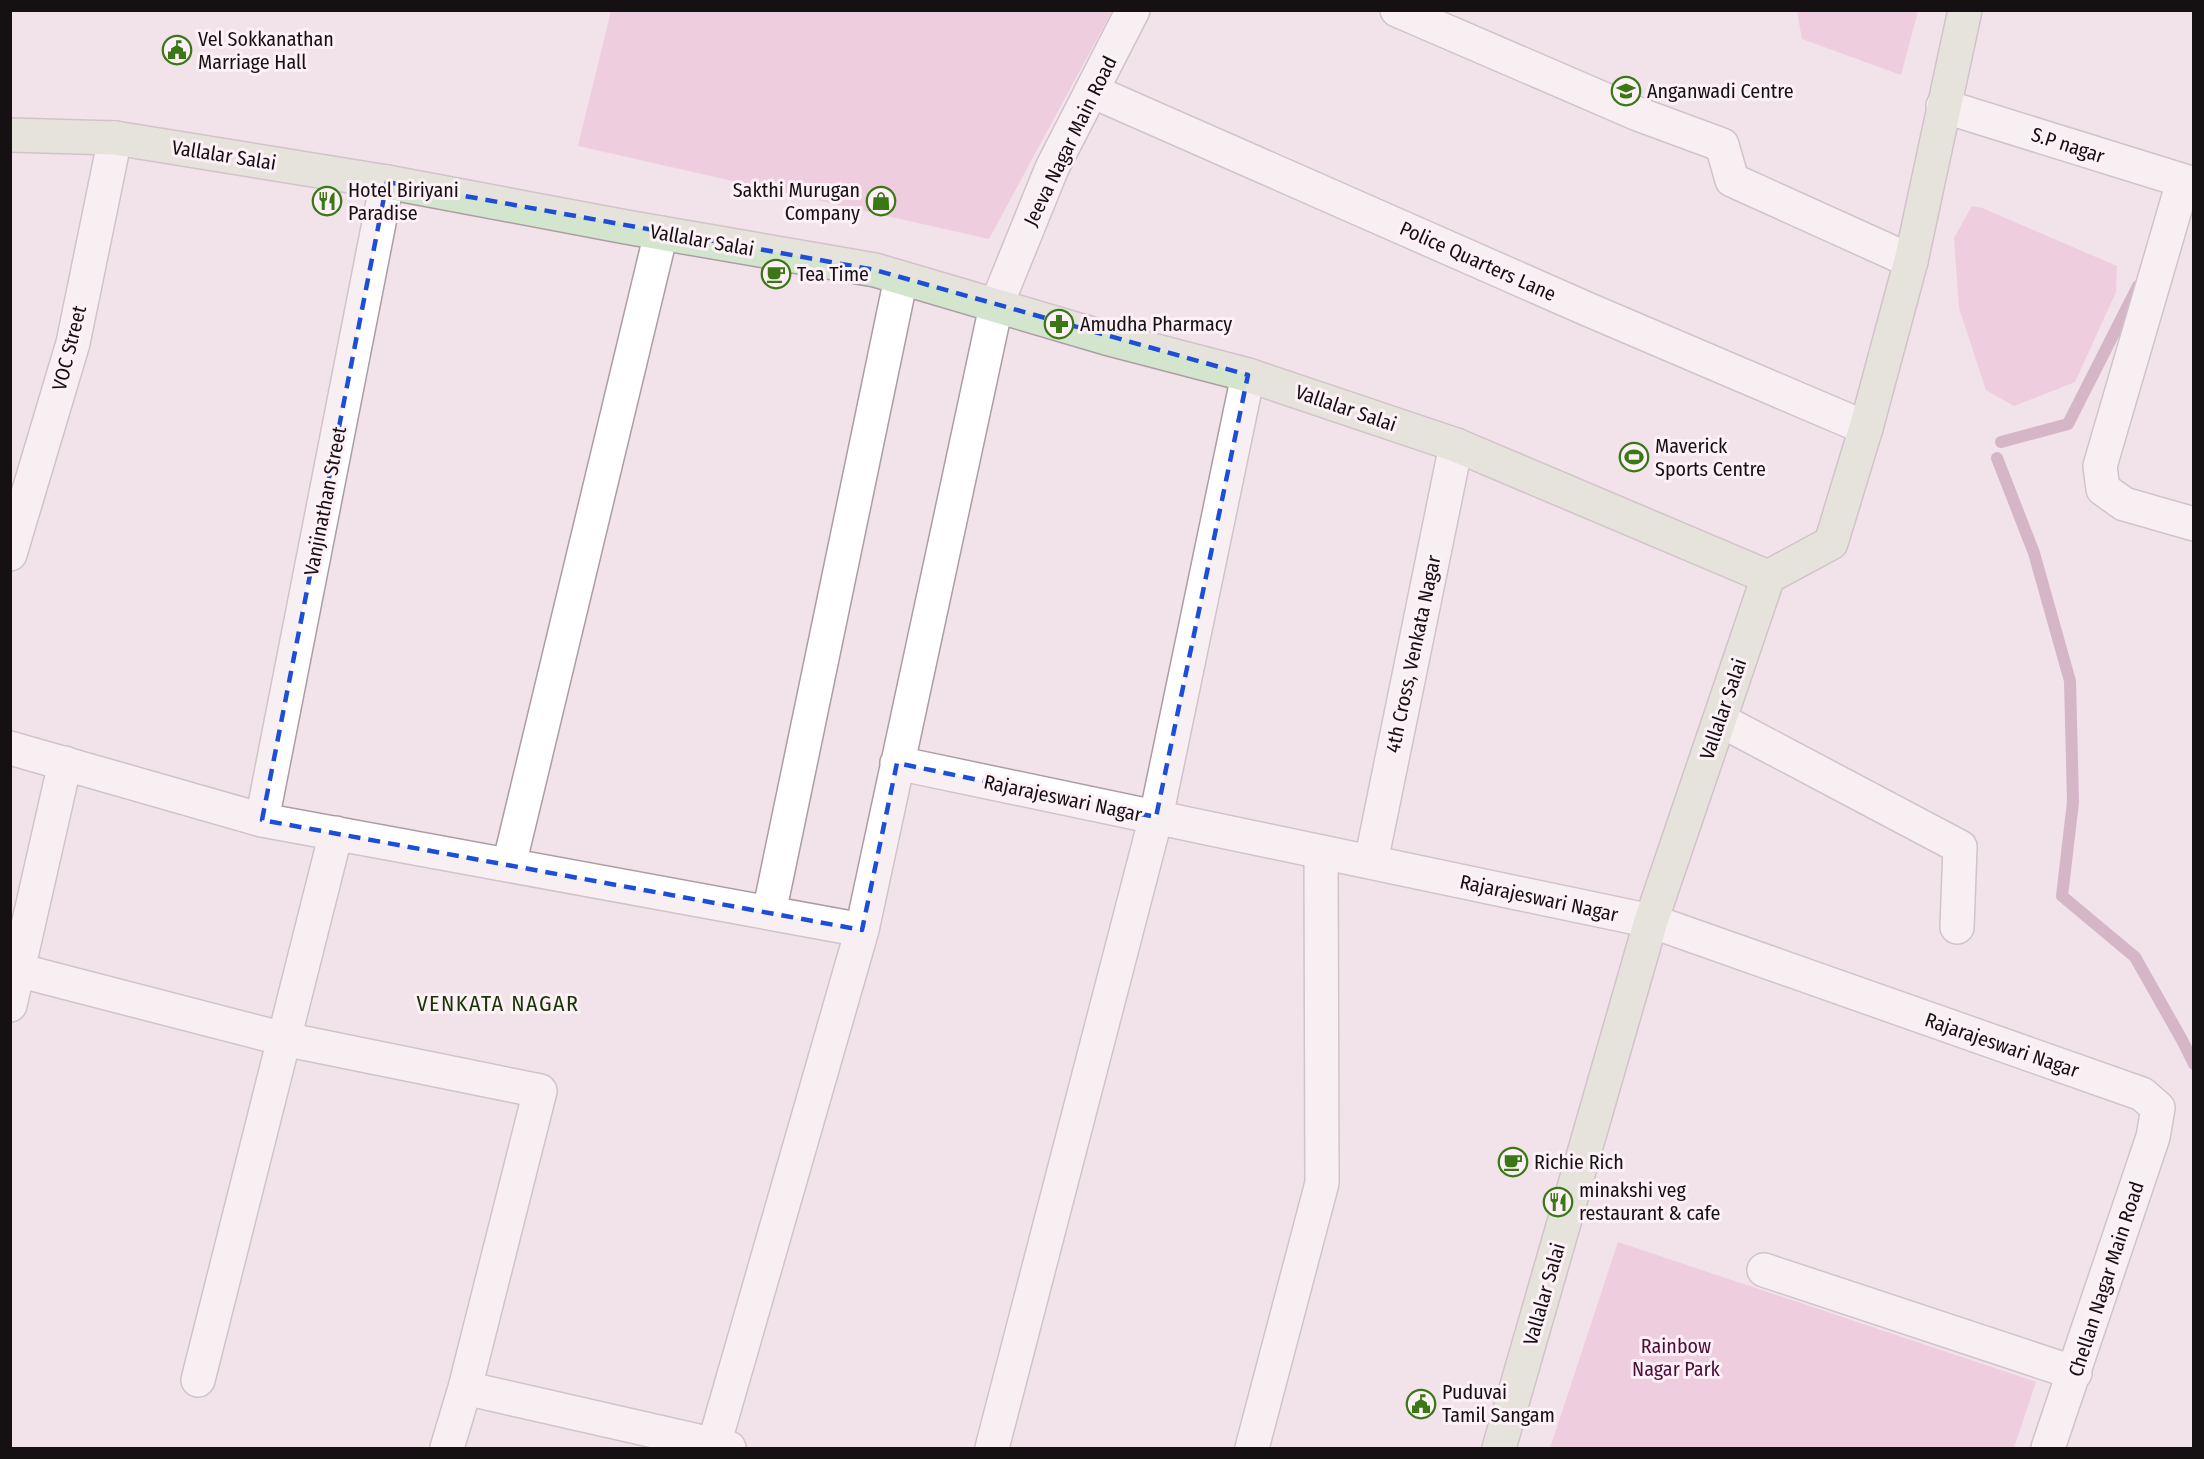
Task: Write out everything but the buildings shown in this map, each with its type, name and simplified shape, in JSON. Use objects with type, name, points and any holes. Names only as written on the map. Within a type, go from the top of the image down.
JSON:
[{"type":"street","name":"Jeeva Nagar Main Road","points":[[718,1447],[862,930],[996,306],[1052,168],[1133,10]]},
{"type":"street","points":[[1397,10],[1638,114],[1722,145],[1732,180],[1911,261]]},
{"type":"street","points":[[1768,577],[1831,543],[1866,428],[1911,261],[1965,10]]},
{"type":"street","name":"Police Quarters Lane","points":[[1092,91],[1587,309],[1866,428]]},
{"type":"street","name":"S.P nagar","points":[[1943,106],[2188,183]]},
{"type":"street","name":"Vallalar Salai","points":[[10,135],[115,138],[387,182],[875,270],[1106,338],[1248,375],[1456,445],[1768,577],[1651,921],[1499,1449]]},
{"type":"street","name":"VOC Street","points":[[10,554],[73,343],[115,138]]},
{"type":"street","name":"Vanjinathan Street","points":[[262,819],[387,182]]},
{"type":"street","points":[[2188,183],[2100,465],[2103,489],[2124,504],[2193,524]]},
{"type":"street","points":[[509,865],[661,233]]},
{"type":"street","points":[[769,913],[901,278]]},
{"type":"street","points":[[992,1449],[1156,817],[1248,375]]},
{"type":"street","name":"4th Cross, Venkata Nagar","points":[[1371,862],[1456,445]]},
{"type":"street","points":[[1719,720],[1960,848],[1957,927]]},
{"type":"street","points":[[10,748],[262,819],[862,930]]},
{"type":"street","points":[[10,1005],[14,969],[64,763]]},
{"type":"street","name":"Rajarajeswari Nagar","points":[[897,763],[1651,921],[2142,1094],[2158,1108]]},
{"type":"street","points":[[198,1380],[336,833]]},
{"type":"street","points":[[1252,1449],[1322,1183],[1321,852]]},
{"type":"street","points":[[14,969],[284,1040],[540,1091],[465,1388],[447,1449]]},
{"type":"street","name":"Chellan Nagar Main Road","points":[[2048,1449],[2153,1137],[2158,1108]]},
{"type":"street","points":[[1764,1270],[2075,1373]]},
{"type":"street","points":[[465,1388],[718,1447]]},
{"type":"highlighted area","points":[[387,182],[875,270],[1248,375],[1156,817],[897,763],[862,930],[262,820]]},
{"type":"green space","points":[[611,10],[1112,11],[989,239],[578,146]]},
{"type":"green space","points":[[1797,11],[1918,11],[1901,75],[1802,39]]},
{"type":"green space","points":[[1972,206],[1982,208],[2117,266],[2116,292],[2075,382],[2014,406],[1986,390],[1959,308],[1954,238]]},
{"type":"green space","name":"Rainbow Nagar Park","points":[[1618,1242],[2036,1382],[2014,1448],[1550,1448]]},
{"type":"waterway","points":[[2001,442],[2068,424],[2138,286]]},
{"type":"waterway","points":[[1997,458],[2034,553],[2070,681],[2073,802],[2062,896],[2135,957],[2194,1064]]},
{"type":"place","name":"Vel Sokkanathan Marriage Hall","points":[[177,50]]},
{"type":"place","name":"Anganwadi Centre","points":[[1626,91]]},
{"type":"place","name":"Hotel Biriyani Paradise","points":[[327,201]]},
{"type":"place","name":"Sakthi Murugan Company","points":[[881,201]]},
{"type":"place","name":"Tea Time","points":[[776,274]]},
{"type":"place","name":"Amudha Pharmacy","points":[[1059,324]]},
{"type":"place","name":"Maverick Sports Centre","points":[[1634,457]]},
{"type":"place","name":"Richie Rich","points":[[1513,1162]]},
{"type":"place","name":"minakshi veg restaurant & cafe","points":[[1558,1202]]},
{"type":"place","name":"Puduvai Tamil Sangam","points":[[1421,1404]]},
{"type":"district","name":"VENKATA NAGAR","points":[[498,1003]]}]
